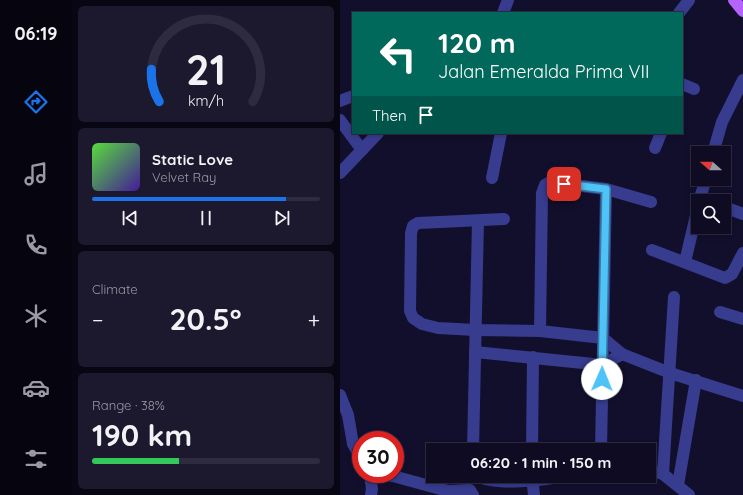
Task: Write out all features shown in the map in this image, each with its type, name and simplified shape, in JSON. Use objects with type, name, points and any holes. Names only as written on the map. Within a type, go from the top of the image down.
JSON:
[{"type":"street","points":[[503,12],[508,0]]},
{"type":"street","points":[[680,12],[689,0]]},
{"type":"street","points":[[715,146],[730,104],[743,80]]},
{"type":"street","points":[[683,84],[694,89]]},
{"type":"street","points":[[730,104],[743,88]]},
{"type":"street","points":[[340,101],[352,96]]},
{"type":"street","points":[[340,120],[362,150]]},
{"type":"street","points":[[340,173],[377,134]]},
{"type":"street","points":[[492,178],[501,134]]},
{"type":"street","points":[[655,148],[661,134]]},
{"type":"street","points":[[540,331],[540,239],[542,192],[545,185],[550,182],[606,189],[651,202]]},
{"type":"street","points":[[601,443],[606,189]]},
{"type":"street","points":[[731,210],[743,214]]},
{"type":"street","points":[[504,219],[418,223],[413,226],[411,233],[410,311],[413,318],[422,324],[438,328],[540,331],[603,338],[622,354],[670,373],[743,396]]},
{"type":"street","points":[[473,443],[478,221]]},
{"type":"street","points":[[685,262],[692,234]]},
{"type":"street","points":[[652,250],[725,278],[732,274],[743,252]]},
{"type":"street","points":[[663,474],[674,297]]},
{"type":"street","points":[[720,312],[743,319]]},
{"type":"street","points":[[475,352],[602,365],[622,354]]},
{"type":"street","points":[[532,443],[533,357]]},
{"type":"street","points":[[678,485],[696,380]]},
{"type":"street","points":[[340,395],[348,414],[352,434]]},
{"type":"street","points":[[656,472],[663,474],[689,495]]},
{"type":"street","points":[[404,479],[448,491],[470,490],[473,495]]},
{"type":"street","points":[[371,483],[371,495]]},
{"type":"street","points":[[532,483],[534,495]]},
{"type":"route","points":[[564,184],[606,189],[602,379]]}]
